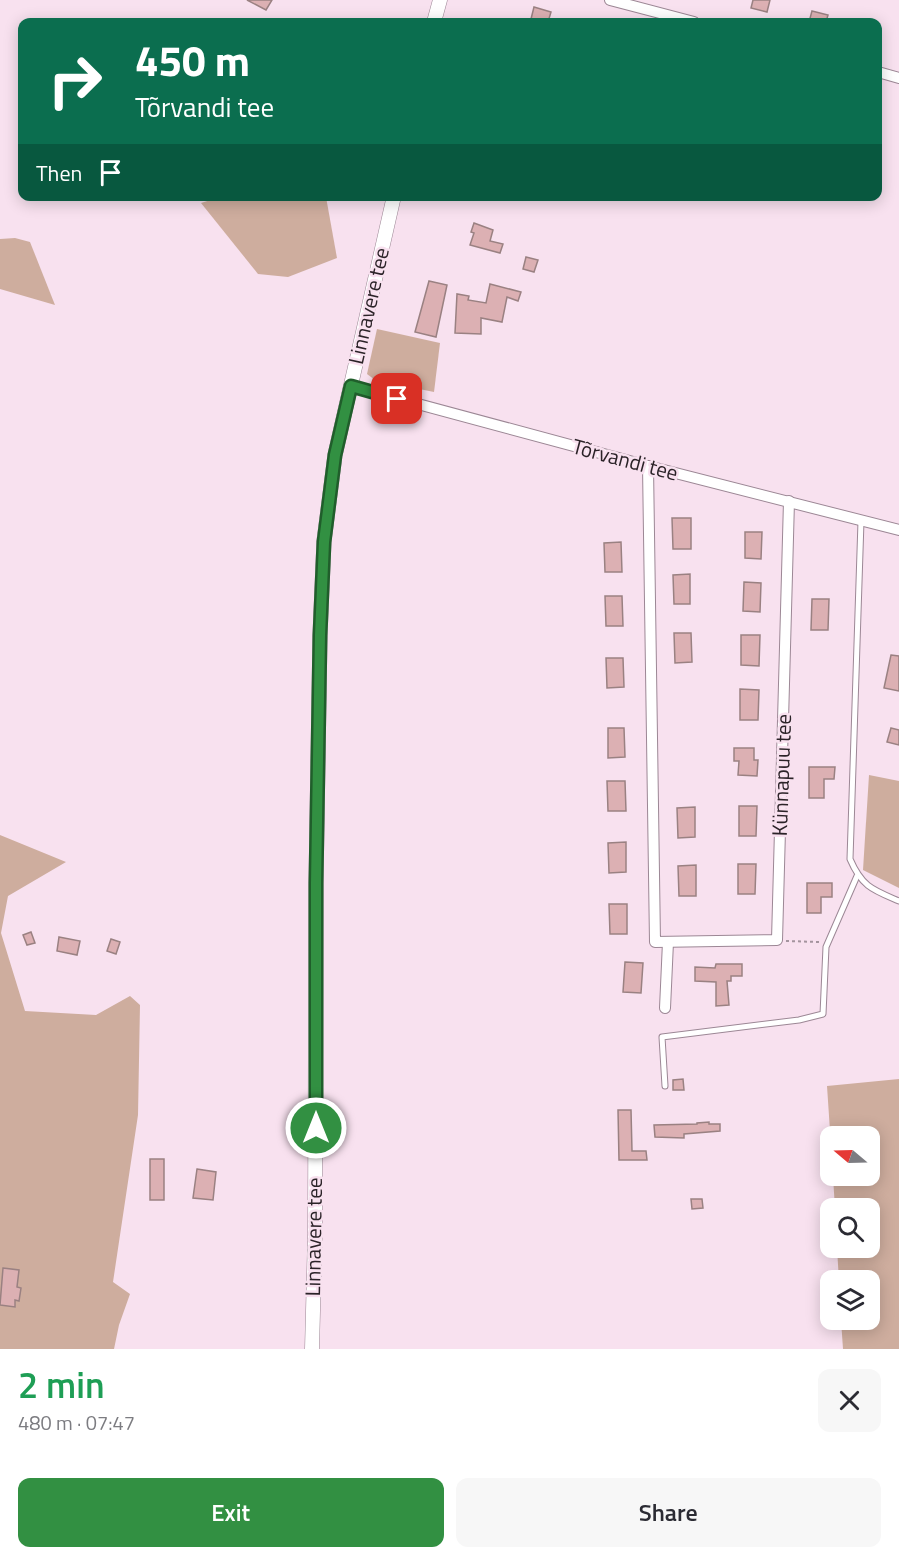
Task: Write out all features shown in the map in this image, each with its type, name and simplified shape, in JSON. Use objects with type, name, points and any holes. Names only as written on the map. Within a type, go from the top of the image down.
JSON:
[{"type":"street","points":[[435,18],[440,0]]},
{"type":"street","points":[[610,0],[679,18]]},
{"type":"street","points":[[882,73],[899,78]]},
{"type":"street","name":"Linnavere tee","points":[[312,1349],[315,1224],[316,883],[320,635],[324,542],[335,455],[393,201]]},
{"type":"street","name":"Tõrvandi tee","points":[[351,386],[648,466],[899,530]]},
{"type":"street","points":[[648,466],[655,942],[777,940]]},
{"type":"street","name":"Künnapuu tee","points":[[777,940],[789,501]]},
{"type":"street","points":[[665,1008],[668,942]]},
{"type":"lane","points":[[861,519],[850,859],[857,876],[872,889],[899,901]]},
{"type":"lane","points":[[665,1086],[662,1037],[799,1020],[823,1014],[826,948],[857,876]]},
{"type":"path","points":[[777,940],[828,943]]},
{"type":"shaded area","points":[[207,201],[327,201],[337,258],[288,277],[258,274],[201,203]]},
{"type":"shaded area","points":[[15,238],[30,242],[55,305],[0,289],[0,239]]},
{"type":"shaded area","points":[[377,329],[440,343],[434,392],[375,380],[367,374]]},
{"type":"shaded area","points":[[869,775],[899,781],[899,888],[863,870]]},
{"type":"shaded area","points":[[0,835],[66,862],[8,896],[1,933],[25,1011],[96,1015],[130,996],[140,1005],[138,1115],[113,1282],[130,1294],[119,1325],[114,1349],[0,1349]]},
{"type":"shaded area","points":[[899,1079],[899,1349],[843,1349],[842,1330],[880,1330],[880,1270],[838,1270],[838,1258],[880,1258],[880,1198],[834,1198],[834,1186],[880,1186],[880,1126],[830,1126],[827,1086]]},
{"type":"building","points":[[247,0],[272,0],[266,10]]},
{"type":"building","points":[[753,0],[770,0],[767,12],[751,8]]},
{"type":"building","points":[[534,7],[551,12],[549,18],[531,18]]},
{"type":"building","points":[[812,11],[828,15],[827,18],[810,18]]},
{"type":"building","points":[[474,223],[493,230],[490,241],[503,244],[500,253],[470,245]]},
{"type":"building","points":[[526,257],[538,260],[534,272],[523,269]]},
{"type":"building","points":[[429,281],[447,285],[436,337],[415,332]]},
{"type":"building","points":[[490,284],[521,292],[518,301],[507,297],[502,322],[481,318],[481,334],[455,333],[457,294],[469,296],[468,300],[486,303]]},
{"type":"building","points":[[672,518],[691,518],[691,549],[673,549]]},
{"type":"building","points":[[745,532],[762,532],[761,559],[745,558]]},
{"type":"building","points":[[621,542],[622,572],[605,572],[604,543]]},
{"type":"building","points":[[690,574],[690,604],[674,604],[673,575]]},
{"type":"building","points":[[744,582],[761,583],[760,612],[743,611]]},
{"type":"building","points":[[605,596],[622,596],[623,626],[606,626]]},
{"type":"building","points":[[812,599],[829,599],[828,630],[811,630]]},
{"type":"building","points":[[674,633],[691,633],[692,662],[675,663]]},
{"type":"building","points":[[741,635],[760,635],[759,666],[741,665]]},
{"type":"building","points":[[891,655],[899,656],[899,691],[884,688]]},
{"type":"building","points":[[606,658],[623,658],[624,687],[607,688]]},
{"type":"building","points":[[740,689],[759,690],[758,720],[740,720]]},
{"type":"building","points":[[608,728],[624,728],[625,757],[608,758]]},
{"type":"building","points":[[891,728],[899,730],[899,745],[887,742]]},
{"type":"building","points":[[734,748],[754,748],[754,760],[758,760],[757,776],[738,775],[739,761],[734,761]]},
{"type":"building","points":[[809,767],[835,767],[834,779],[824,779],[824,798],[809,798]]},
{"type":"building","points":[[607,781],[625,781],[626,811],[608,811]]},
{"type":"building","points":[[739,806],[757,806],[756,836],[739,836]]},
{"type":"building","points":[[695,807],[695,837],[678,838],[677,808]]},
{"type":"building","points":[[626,842],[626,872],[609,873],[608,843]]},
{"type":"building","points":[[738,864],[756,864],[755,894],[738,894]]},
{"type":"building","points":[[696,865],[696,896],[679,896],[678,866]]},
{"type":"building","points":[[807,883],[832,883],[832,897],[821,897],[821,913],[807,913]]},
{"type":"building","points":[[609,904],[627,904],[627,934],[610,934]]},
{"type":"building","points":[[31,932],[35,943],[27,945],[23,935]]},
{"type":"building","points":[[59,937],[80,941],[77,955],[57,951]]},
{"type":"building","points":[[111,939],[120,942],[116,954],[107,951]]},
{"type":"building","points":[[625,962],[643,963],[641,993],[623,992]]},
{"type":"building","points":[[716,964],[742,964],[742,976],[731,976],[731,981],[727,981],[729,1005],[716,1006],[716,982],[695,981],[695,967],[715,968]]},
{"type":"building","points":[[683,1079],[684,1090],[673,1090],[673,1080]]},
{"type":"building","points":[[618,1110],[631,1110],[632,1151],[646,1151],[647,1160],[619,1160]]},
{"type":"building","points":[[709,1122],[709,1124],[720,1124],[720,1131],[684,1134],[684,1138],[655,1137],[654,1125]]},
{"type":"building","points":[[150,1159],[164,1159],[164,1200],[150,1200]]},
{"type":"building","points":[[197,1169],[216,1172],[213,1200],[193,1198]]},
{"type":"building","points":[[691,1199],[702,1199],[703,1208],[692,1209]]},
{"type":"building","points":[[3,1268],[19,1270],[17,1287],[21,1288],[19,1301],[15,1300],[15,1307],[0,1305]]},
{"type":"route","points":[[316,1128],[316,883],[320,635],[324,542],[335,455],[351,386],[397,399]]}]
